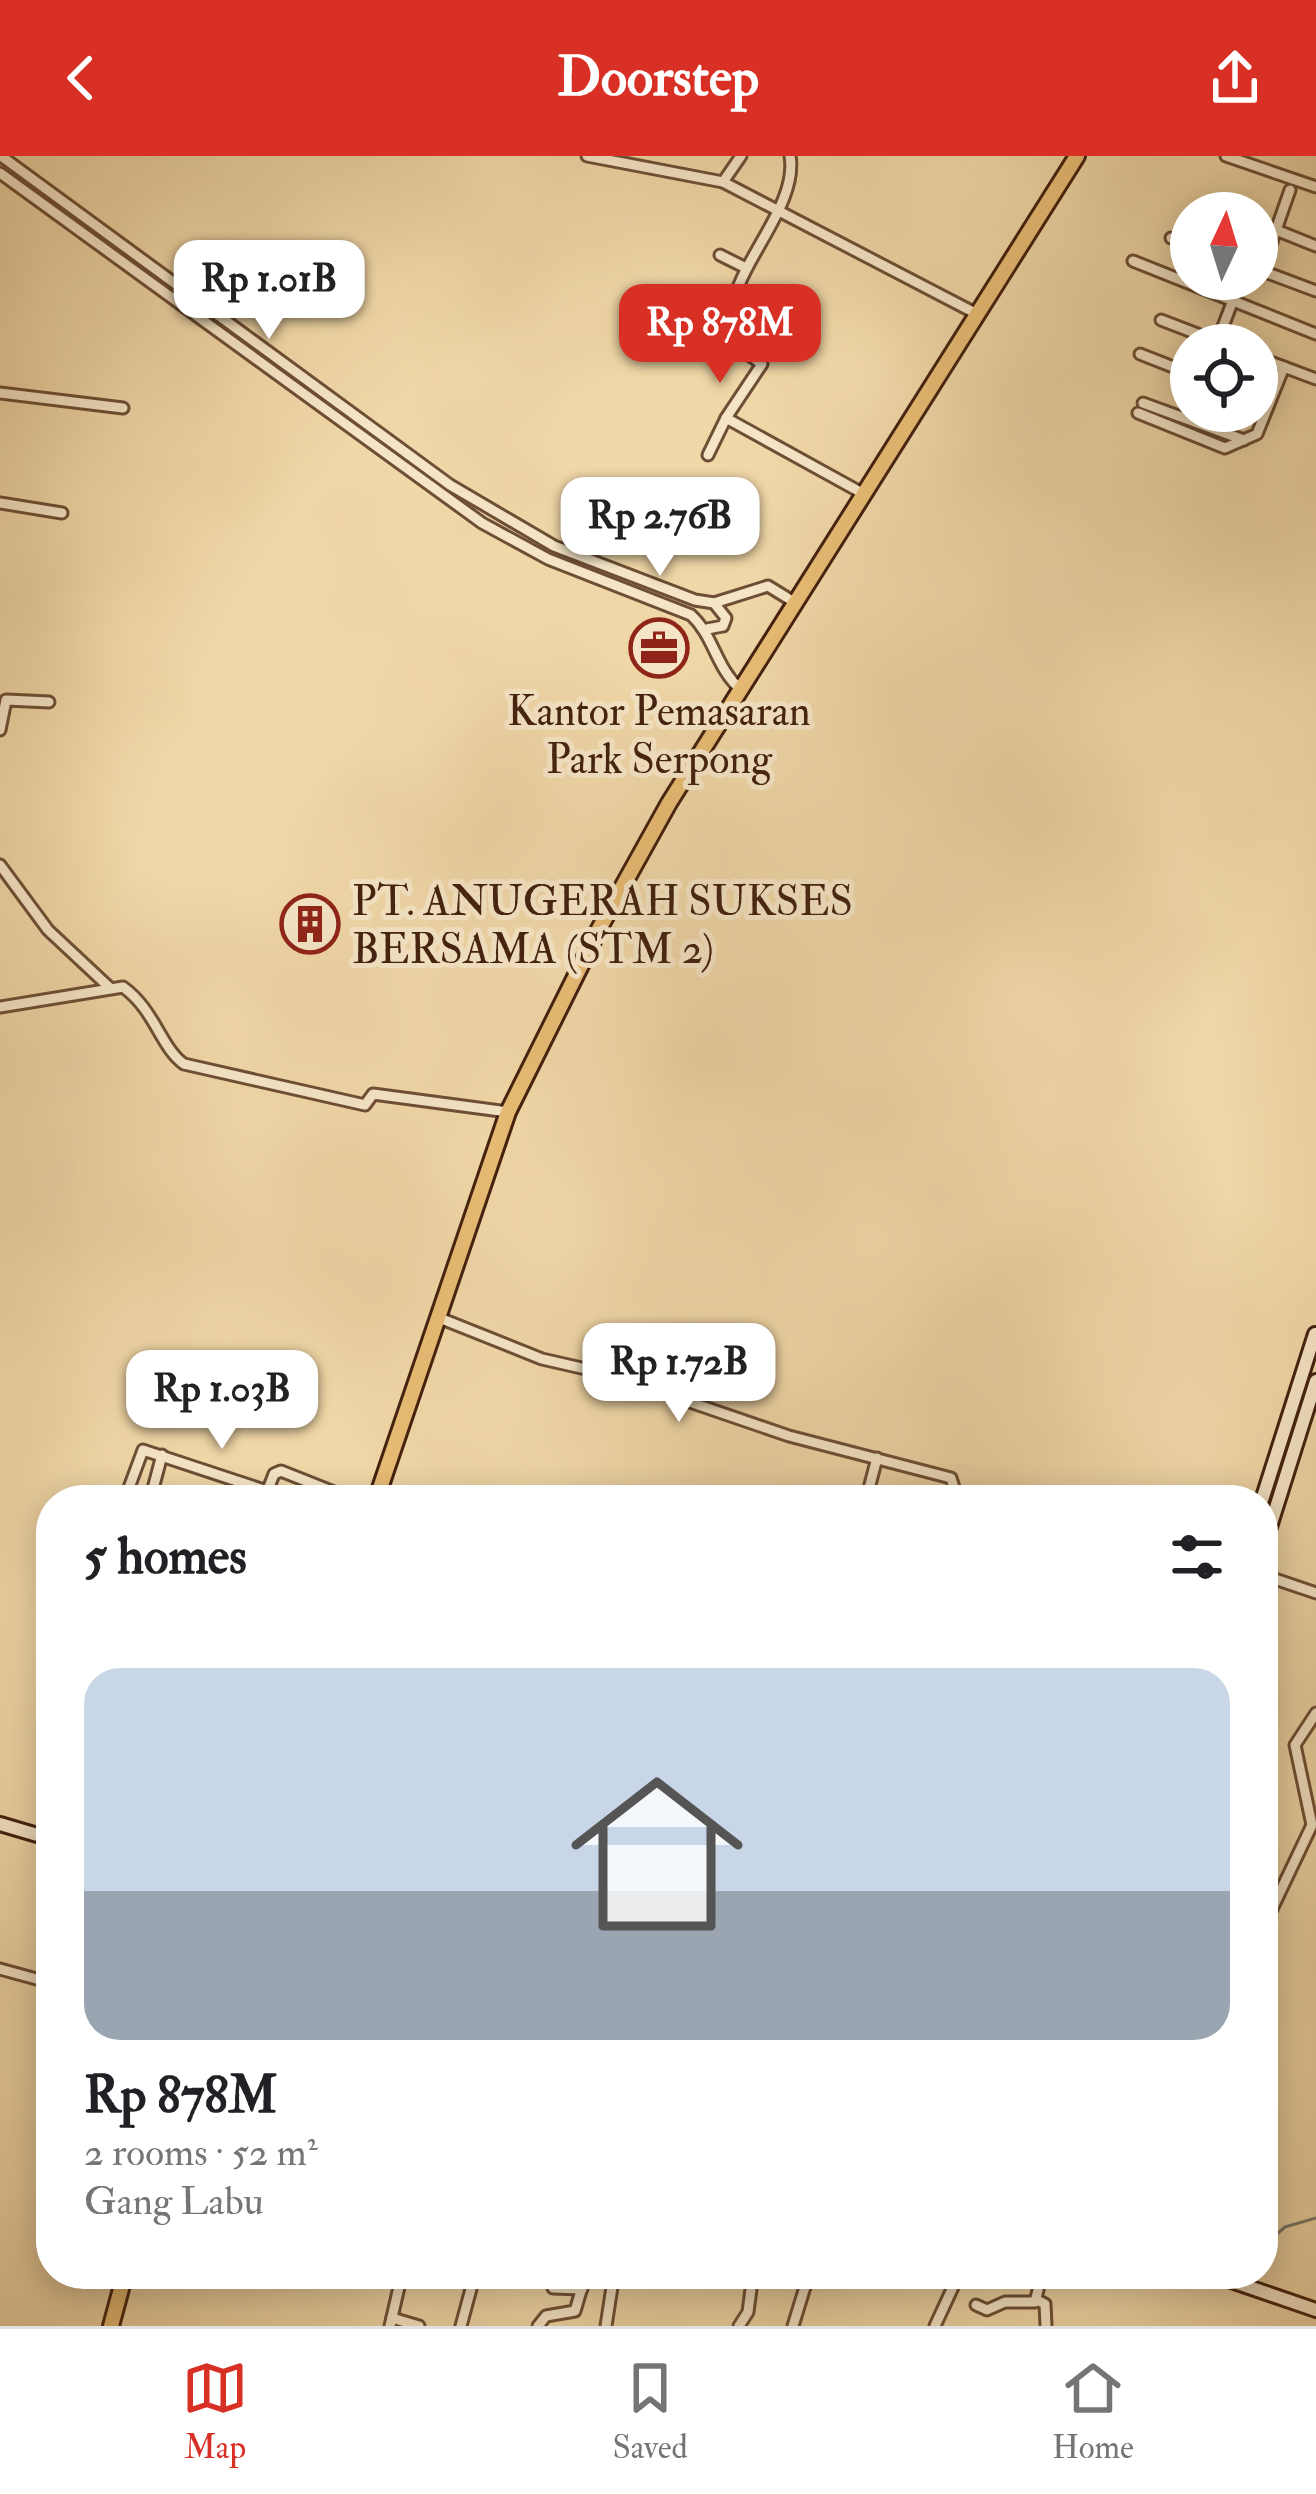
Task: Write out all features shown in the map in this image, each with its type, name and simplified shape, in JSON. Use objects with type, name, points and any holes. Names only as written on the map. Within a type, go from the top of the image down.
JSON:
[{"type":"main road","points":[[381,1485],[508,1112],[599,929],[740,689],[1077,156]]},
{"type":"main road","points":[[111,2326],[120,2289]]},
{"type":"street","points":[[1,156],[450,484],[523,530],[659,586],[714,603],[726,618],[723,626],[707,629]]},
{"type":"street","points":[[587,156],[723,182],[977,314]]},
{"type":"street","points":[[668,170],[671,156]]},
{"type":"street","points":[[723,182],[741,156]]},
{"type":"street","points":[[708,455],[762,364],[735,345],[747,317],[734,298],[793,176],[790,156]]},
{"type":"street","points":[[1226,156],[1316,187]]},
{"type":"street","points":[[0,173],[442,496],[531,551],[691,615],[707,629],[715,661],[740,689]]},
{"type":"street","points":[[1278,224],[1290,190]]},
{"type":"street","points":[[1278,231],[1316,246]]},
{"type":"street","points":[[720,255],[746,268]]},
{"type":"street","points":[[1133,261],[1316,334]]},
{"type":"street","points":[[1278,277],[1316,291]]},
{"type":"street","points":[[1226,324],[1232,302]]},
{"type":"street","points":[[1161,320],[1171,324]]},
{"type":"street","points":[[1140,354],[1170,366]]},
{"type":"street","points":[[1278,365],[1316,379]]},
{"type":"street","points":[[1278,382],[1284,367]]},
{"type":"street","points":[[0,393],[122,408]]},
{"type":"street","points":[[1170,412],[1140,408],[1170,424]]},
{"type":"street","points":[[726,418],[862,494]]},
{"type":"street","points":[[1185,432],[1213,447],[1258,432]]},
{"type":"street","points":[[1227,432],[1244,440]]},
{"type":"street","points":[[0,502],[62,513]]},
{"type":"street","points":[[518,544],[523,530]]},
{"type":"street","points":[[531,551],[538,538]]},
{"type":"street","points":[[654,600],[659,586]]},
{"type":"street","points":[[714,603],[768,586],[794,602]]},
{"type":"street","points":[[0,730],[6,700],[49,702]]},
{"type":"street","points":[[0,865],[48,931],[110,988]]},
{"type":"street","points":[[0,1007],[123,987],[142,1003],[184,1064],[364,1105],[373,1094],[508,1112]]},
{"type":"street","points":[[437,1317],[542,1360],[608,1374],[789,1436],[951,1478],[953,1485]]},
{"type":"street","points":[[1273,1485],[1315,1334]]},
{"type":"street","points":[[1275,1485],[1316,1382]]},
{"type":"street","points":[[130,1485],[140,1453],[162,1455],[240,1485]]},
{"type":"street","points":[[154,1485],[162,1455]]},
{"type":"street","points":[[870,1485],[877,1458]]},
{"type":"street","points":[[272,1485],[281,1471],[317,1485]]},
{"type":"street","points":[[1299,1587],[1316,1576]]},
{"type":"street","points":[[1278,1579],[1316,1593]]},
{"type":"street","points":[[1278,1896],[1312,1825],[1294,1745],[1316,1713]]},
{"type":"street","points":[[0,1824],[36,1835]]},
{"type":"street","points":[[0,1969],[36,1979]]},
{"type":"street","points":[[399,2289],[391,2322],[419,2326]]},
{"type":"street","points":[[461,2326],[471,2289]]},
{"type":"street","points":[[538,2326],[546,2316],[575,2311],[582,2289]]},
{"type":"street","points":[[606,2326],[612,2289]]},
{"type":"street","points":[[740,2326],[752,2289]]},
{"type":"street","points":[[793,2326],[804,2289]]},
{"type":"street","points":[[935,2326],[952,2289]]},
{"type":"street","points":[[1037,2300],[1039,2289]]},
{"type":"street","points":[[1255,2289],[1316,2310]]},
{"type":"street","points":[[976,2305],[987,2310],[1005,2302],[1037,2300],[1045,2304],[1046,2326]]},
{"type":"waterway","points":[[1278,2233],[1316,2218]]},
{"type":"place","name":"Kantor Pemasaran Park Serpong","points":[[659,648]]},
{"type":"place","name":"PT. ANUGERAH SUKSES BERSAMA (STM 2)","points":[[310,924]]}]
